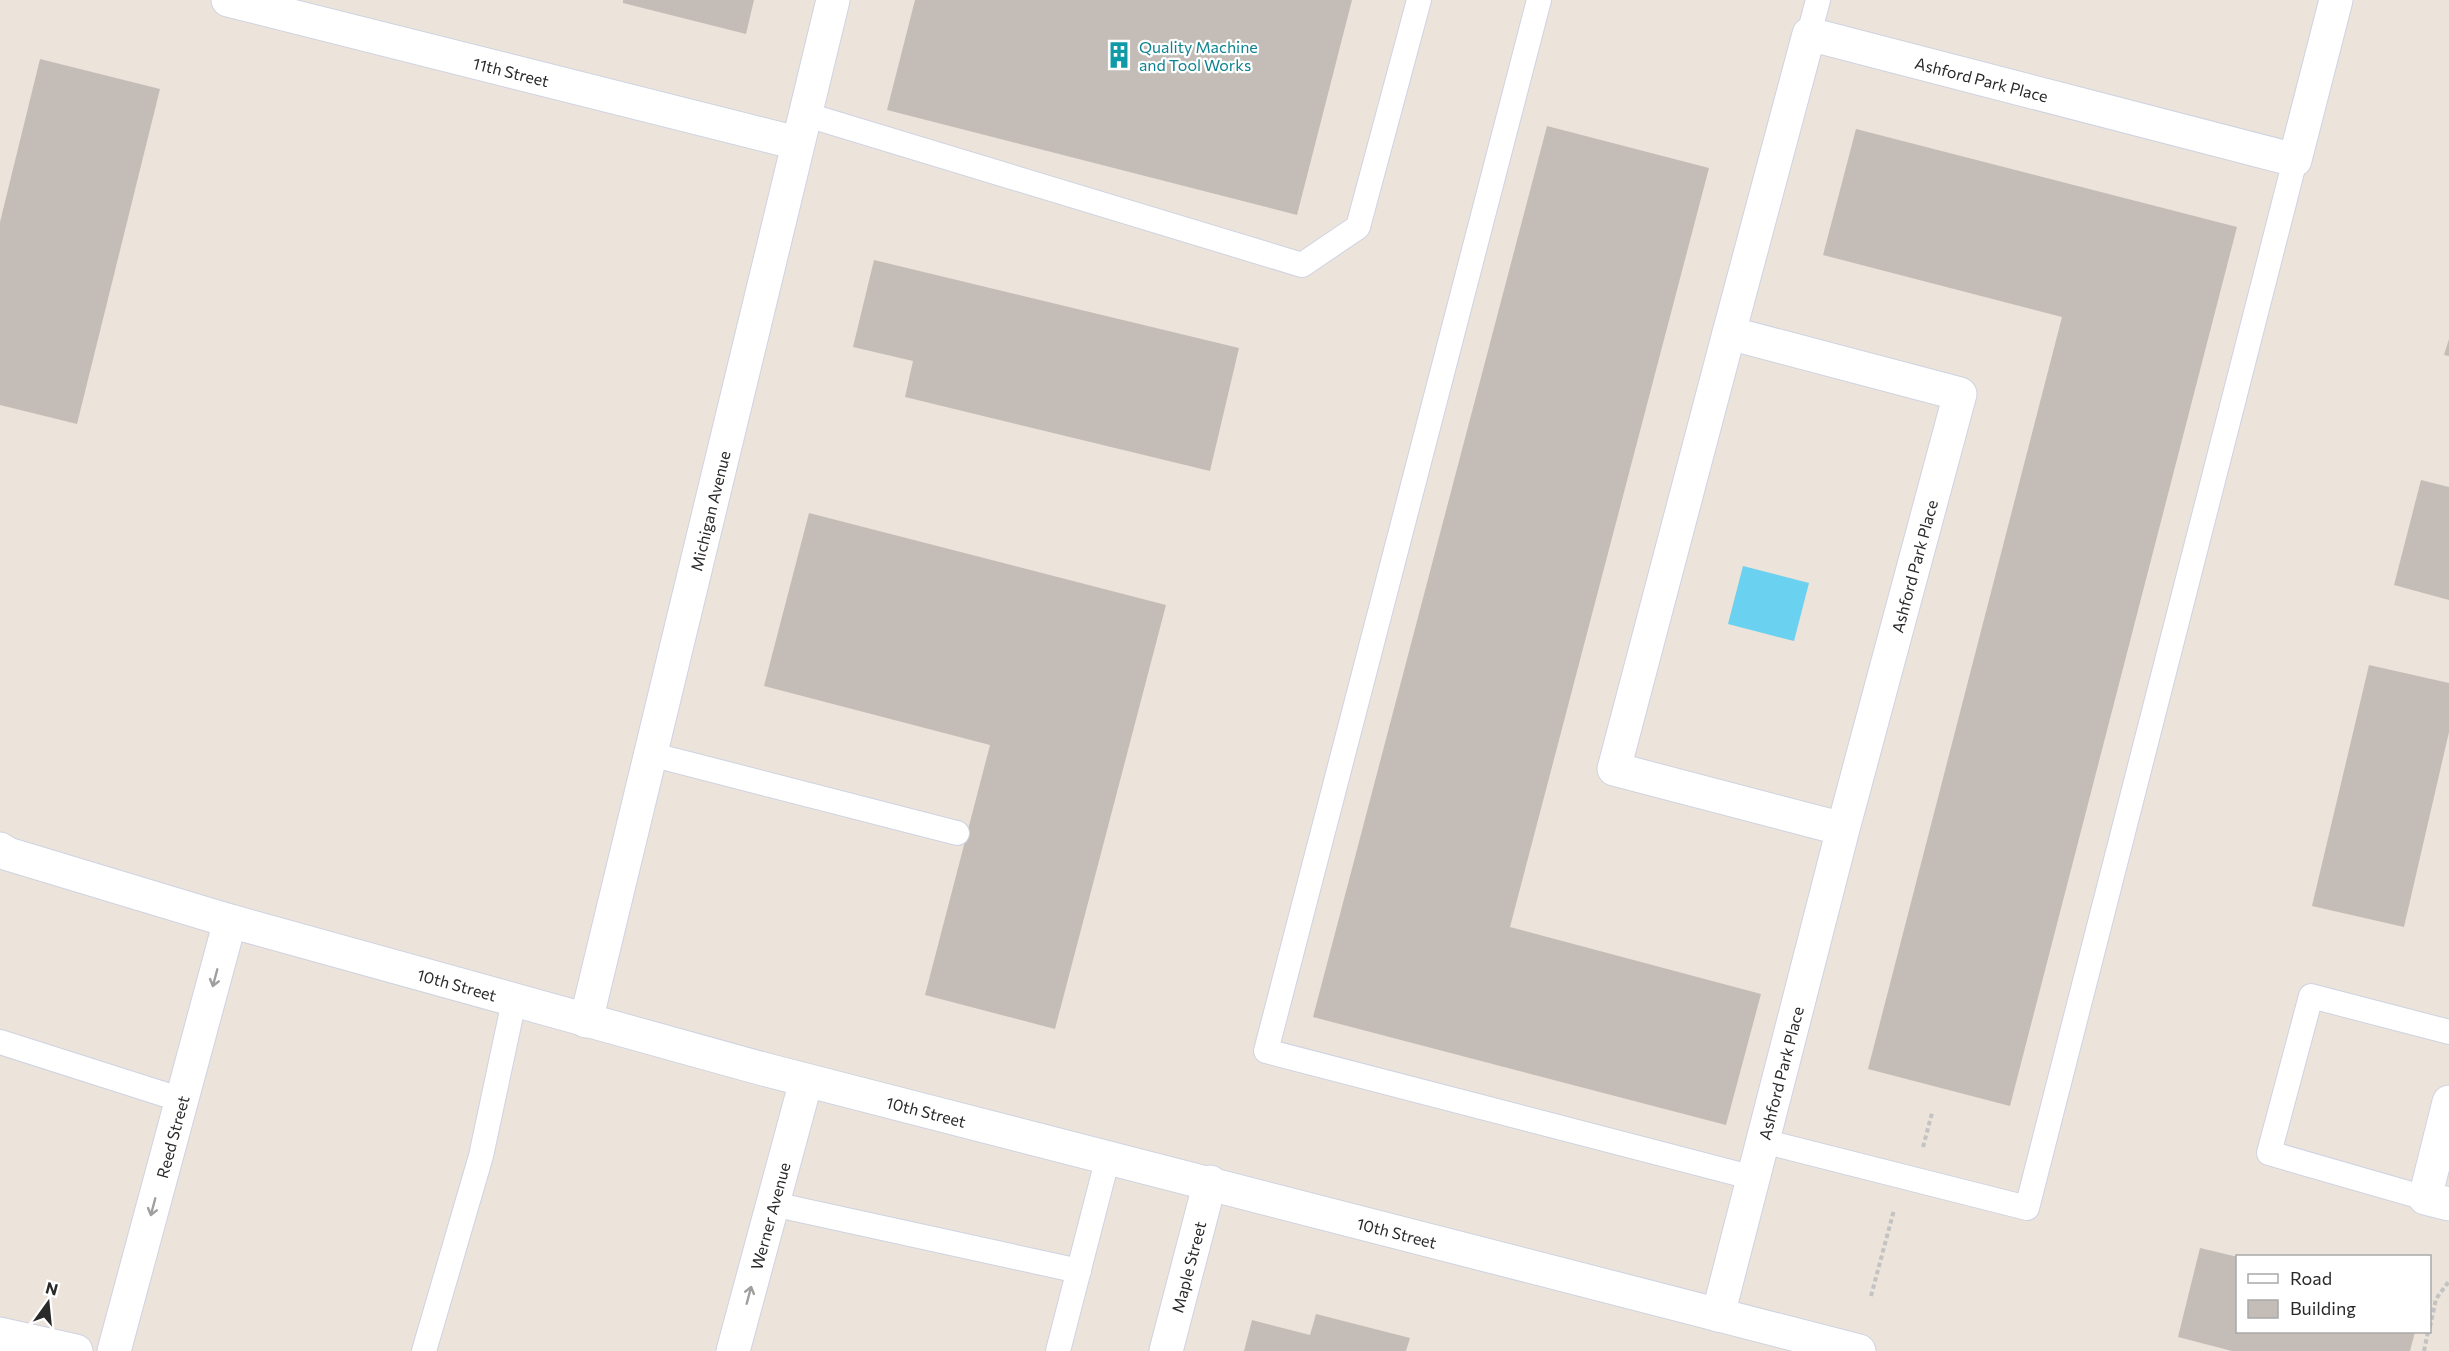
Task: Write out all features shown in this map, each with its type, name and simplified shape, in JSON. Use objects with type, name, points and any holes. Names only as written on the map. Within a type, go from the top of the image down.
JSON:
[{"type":"street","name":"11th Street","points":[[228,0],[801,128]]},
{"type":"street","name":"Michigan Avenue","points":[[586,1021],[833,0]]},
{"type":"street","points":[[2295,160],[2337,0]]},
{"type":"street","name":"Ashford Park Place","points":[[1809,34],[2295,160]]},
{"type":"street","points":[[1809,34],[1614,769],[1843,829]]},
{"type":"street","name":"Ashford Park Place","points":[[1718,1315],[1843,829],[1960,394],[1729,333]]},
{"type":"street","name":"10th Street","points":[[0,849],[8,854],[230,921],[806,1081],[1210,1182],[1718,1315],[1786,1342],[1859,1351]]},
{"type":"street","name":"Reed Street","points":[[114,1351],[230,921]]},
{"type":"street","name":"Werner Avenue","points":[[734,1351],[806,1081]]},
{"type":"street","points":[[2437,1201],[2449,1102]]},
{"type":"street","name":"Maple Street","points":[[1166,1351],[1210,1182]]},
{"type":"street","points":[[0,1334],[76,1351]]},
{"type":"lane","points":[[801,128],[1302,265],[1358,227],[1419,0]]},
{"type":"lane","points":[[1539,0],[1266,1051],[1754,1178]]},
{"type":"lane","points":[[1809,34],[1818,0]]},
{"type":"lane","points":[[1763,1141],[2027,1208],[2295,160]]},
{"type":"lane","points":[[650,754],[957,833]]},
{"type":"lane","points":[[2437,1201],[2269,1153],[2311,996],[2449,1032]]},
{"type":"lane","points":[[424,1351],[481,1156],[514,1001]]},
{"type":"lane","points":[[0,1042],[182,1100]]},
{"type":"lane","points":[[1058,1351],[1108,1157]]},
{"type":"lane","points":[[773,1204],[1079,1271]]},
{"type":"path","points":[[2431,1322],[2436,1299],[2449,1281]]},
{"type":"path","points":[[2424,1351],[2428,1333]]},
{"type":"water","points":[[1743,566],[1809,583],[1794,641],[1728,624]]},
{"type":"building","points":[[623,0],[754,0],[746,34],[623,3]]},
{"type":"building","name":"Quality Machine and Tool Works","points":[[915,0],[1352,0],[1297,215],[887,110]]},
{"type":"building","points":[[40,59],[160,89],[77,424],[0,405],[0,222]]},
{"type":"building","points":[[1547,126],[1709,168],[1510,927],[1761,994],[1726,1125],[1313,1017]]},
{"type":"building","points":[[1856,129],[2237,227],[2010,1106],[1868,1069],[2062,317],[1823,255]]},
{"type":"building","points":[[874,260],[1239,348],[1210,471],[905,397],[913,361],[853,347]]},
{"type":"building","points":[[2449,339],[2449,356],[2444,355]]},
{"type":"building","points":[[2421,480],[2449,487],[2449,600],[2394,585]]},
{"type":"building","points":[[809,513],[1166,605],[1055,1029],[925,995],[990,745],[764,686]]},
{"type":"building","points":[[2369,665],[2449,683],[2449,732],[2404,927],[2312,906]]},
{"type":"building","points":[[2200,1248],[2236,1257],[2236,1333],[2415,1333],[2410,1351],[2232,1351],[2178,1337]]},
{"type":"building","points":[[1316,1314],[1410,1338],[1406,1351],[1244,1351],[1252,1320],[1310,1335]]},
{"type":"place","name":"Quality Machine and Tool Works","points":[[1119,55]]}]
